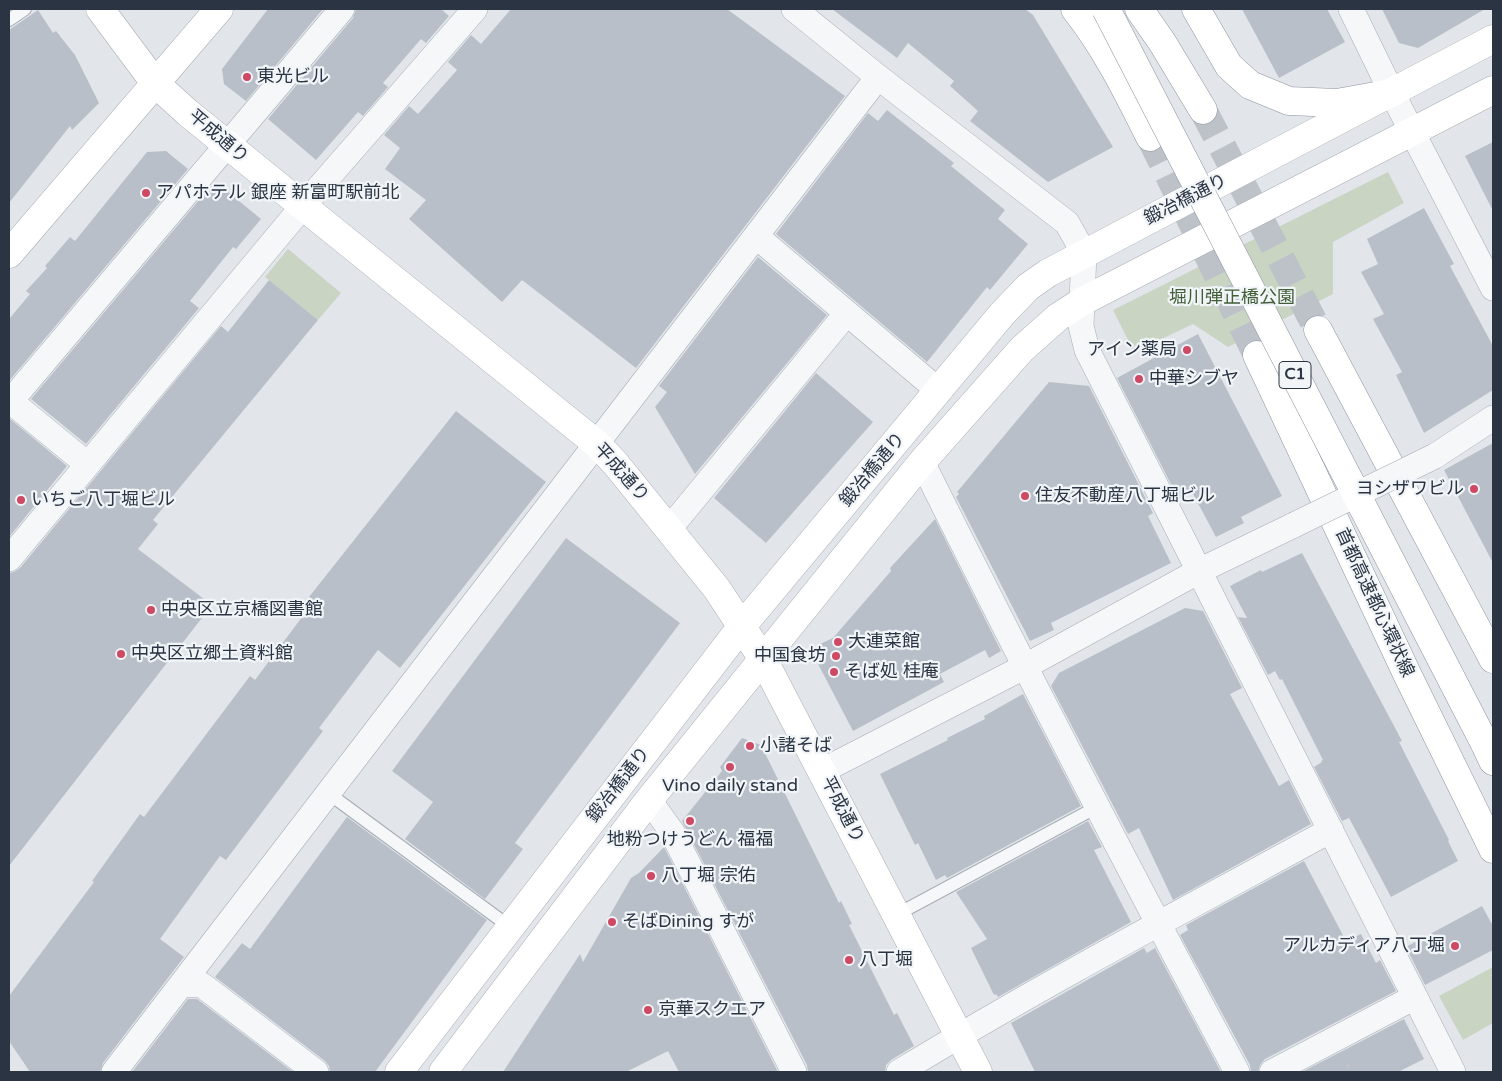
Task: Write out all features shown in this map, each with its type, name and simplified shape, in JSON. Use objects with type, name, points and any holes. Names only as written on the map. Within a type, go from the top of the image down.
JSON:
[{"type":"main road","name":"平成通り","points":[[100,9],[155,83],[227,145],[597,444],[615,462],[718,590],[763,659],[978,1072]]},
{"type":"main road","points":[[9,254],[219,9]]},
{"type":"main road","points":[[1075,9],[1105,52],[1150,137]]},
{"type":"main road","name":"C1","points":[[1106,9],[1489,751]]},
{"type":"main road","points":[[1138,9],[1162,42],[1203,110]]},
{"type":"main road","points":[[1196,9],[1229,66],[1250,85],[1289,100],[1337,103],[1392,94]]},
{"type":"main road","name":"鍛冶橋通り","points":[[399,1072],[742,626],[1002,314],[1028,287],[1048,272],[1392,94],[1493,39]]},
{"type":"main road","name":"鍛冶橋通り","points":[[443,1072],[649,800],[922,462],[1022,349],[1058,317],[1083,301],[1493,90]]},
{"type":"main road","name":"C1","points":[[1318,330],[1493,659]]},
{"type":"main road","name":"首都高速都心環状線","points":[[1257,355],[1408,676],[1493,849]]},
{"type":"street","points":[[87,464],[9,402],[342,9]]},
{"type":"street","points":[[9,559],[303,206],[475,9]]},
{"type":"street","points":[[794,9],[878,77],[1066,223],[1084,253],[1081,326],[1088,350],[1453,1072]]},
{"type":"street","points":[[1351,9],[1392,94],[1493,288]]},
{"type":"street","points":[[114,1072],[878,77]]},
{"type":"street","points":[[756,236],[939,390]]},
{"type":"street","points":[[669,529],[846,312]]},
{"type":"street","points":[[822,772],[1024,667],[1199,571],[1435,456],[1493,418]]},
{"type":"street","points":[[922,462],[1024,667],[1158,924],[1238,1072]]},
{"type":"street","points":[[649,800],[672,832],[794,1072]]},
{"type":"street","points":[[899,1072],[959,1035],[1331,830]]},
{"type":"street","points":[[182,984],[202,986],[316,1072]]},
{"type":"street","points":[[1272,1072],[1415,997]]},
{"type":"lane","points":[[9,20],[25,9]]},
{"type":"lane","points":[[328,792],[510,927]]},
{"type":"lane","points":[[896,915],[1097,807]]},
{"type":"green space","name":"堀川弾正橋公園","points":[[1388,172],[1404,203],[1333,242],[1333,294],[1228,347],[1193,324],[1134,352],[1113,310]]},
{"type":"green space","points":[[288,249],[341,293],[318,320],[265,277]]},
{"type":"green space","points":[[1493,967],[1493,1023],[1463,1040],[1439,996]]},
{"type":"building","points":[[268,9],[323,9],[246,101],[224,84],[222,69]]},
{"type":"building","points":[[356,9],[441,9],[449,16],[426,43],[421,39],[383,83],[388,87],[363,116],[358,112],[316,160],[268,119],[353,18]]},
{"type":"building","points":[[511,9],[727,9],[845,96],[636,368],[522,280],[502,302],[409,219],[426,200],[385,169],[400,148],[384,135],[409,106],[418,114],[457,70],[448,62],[471,35],[481,44]]},
{"type":"building","points":[[832,9],[1025,9],[1033,15],[1113,147],[1048,182],[970,121],[978,111],[950,86],[954,81],[908,43],[897,58]]},
{"type":"building","points":[[1242,9],[1327,9],[1345,42],[1279,78]]},
{"type":"building","points":[[1382,9],[1485,9],[1418,48],[1399,43]]},
{"type":"building","points":[[38,10],[53,33],[56,31],[75,55],[99,103],[72,130],[70,126],[9,203],[9,30]]},
{"type":"building","points":[[887,110],[954,163],[951,166],[1005,210],[998,219],[1028,244],[990,290],[987,287],[927,362],[776,234],[868,113],[878,121]]},
{"type":"building","points":[[1493,142],[1493,211],[1465,156]]},
{"type":"building","points":[[166,151],[188,169],[9,381],[9,319],[30,294],[26,291],[47,268],[45,266],[70,237],[75,241],[147,152]]},
{"type":"building","points":[[216,182],[261,219],[236,249],[233,247],[190,301],[199,308],[86,444],[31,399]]},
{"type":"building","points":[[1424,208],[1454,264],[1450,266],[1493,346],[1493,390],[1424,433],[1396,375],[1402,372],[1373,319],[1384,314],[1361,272],[1378,264],[1367,239]]},
{"type":"building","points":[[758,257],[827,315],[695,474],[655,407],[667,392],[659,386]]},
{"type":"building","points":[[269,280],[318,320],[153,520],[158,524],[138,549],[212,605],[9,866],[9,573],[20,568],[221,326],[228,332]]},
{"type":"building","points":[[1198,334],[1282,496],[1241,517],[1244,523],[1216,537],[1192,492],[1179,500],[1117,378]]},
{"type":"building","points":[[816,373],[873,422],[766,543],[714,498]]},
{"type":"building","points":[[1049,382],[1089,386],[1153,513],[1148,516],[1171,563],[1051,623],[1054,630],[1030,641],[956,497],[959,494],[957,492]]},
{"type":"building","points":[[456,411],[546,482],[400,668],[378,650],[319,728],[323,731],[226,860],[220,856],[160,939],[184,957],[103,1063],[100,1072],[30,1072],[9,1041],[9,996],[94,882],[92,881],[140,814],[144,817],[250,676],[255,680],[314,601],[309,597]]},
{"type":"building","name":"いちご八丁堀ビル","points":[[9,418],[67,466],[9,537]]},
{"type":"building","name":"ヨシザワビル","points":[[1493,443],[1493,563],[1444,470]]},
{"type":"building","points":[[935,519],[1001,651],[989,658],[985,650],[940,674],[944,682],[853,731],[817,662],[820,644],[833,638],[891,571],[890,568]]},
{"type":"building","points":[[566,538],[680,623],[515,843],[523,849],[485,899],[405,839],[433,802],[392,771]]},
{"type":"building","points":[[1302,553],[1402,741],[1399,742],[1458,861],[1391,897],[1349,818],[1342,821],[1314,767],[1323,760],[1282,679],[1280,680],[1275,671],[1268,675],[1238,617],[1247,618],[1230,586],[1261,570],[1262,572]]},
{"type":"building","points":[[1185,608],[1203,611],[1242,688],[1230,694],[1279,786],[1289,780],[1311,824],[1173,900],[1139,828],[1128,834],[1051,686],[1059,673]]},
{"type":"building","points":[[1023,694],[1081,806],[947,878],[945,875],[936,880],[918,843],[915,845],[880,774],[948,740],[947,738],[985,719],[984,716]]},
{"type":"building","points":[[742,738],[761,745],[839,903],[841,901],[852,924],[849,925],[894,1015],[897,1013],[914,1046],[891,1060],[886,1065],[885,1072],[808,1072],[807,1065],[682,821],[722,771],[720,767]]},
{"type":"building","points":[[347,817],[487,920],[375,1072],[330,1072],[329,1066],[325,1061],[215,977],[242,943],[250,949]]},
{"type":"building","points":[[1088,821],[1102,847],[1094,850],[1131,922],[998,997],[996,994],[994,995],[971,948],[987,939],[956,892]]},
{"type":"building","points":[[664,847],[778,1072],[679,1072],[668,1051],[626,1072],[503,1072],[580,954],[583,962],[631,878],[639,873]]},
{"type":"building","points":[[1304,861],[1346,941],[1361,934],[1376,963],[1380,960],[1396,991],[1265,1059],[1260,1065],[1258,1072],[1251,1072],[1250,1065],[1180,935],[1188,930],[1186,925]]},
{"type":"building","name":"アルカディア八丁堀","points":[[1482,906],[1493,926],[1493,950],[1425,985],[1406,947]]},
{"type":"building","points":[[1144,948],[1147,953],[1155,948],[1221,1072],[1035,1072],[1011,1023]]},
{"type":"building","points":[[188,999],[197,999],[293,1072],[132,1072]]},
{"type":"building","points":[[1404,1019],[1424,1059],[1398,1072],[1302,1072]]},
{"type":"tunnel","points":[[1203,110],[1318,330]]},
{"type":"tunnel","points":[[1150,137],[1257,355]]},
{"type":"place","name":"東光ビル","points":[[247,77]]},
{"type":"place","name":"アパホテル 銀座 新富町駅前北","points":[[146,193]]},
{"type":"place","name":"アイン薬局","points":[[1187,350]]},
{"type":"place","name":"中華シブヤ","points":[[1139,379]]},
{"type":"place","name":"ヨシザワビル","points":[[1474,489]]},
{"type":"place","name":"住友不動産八丁堀ビル","points":[[1025,496]]},
{"type":"place","name":"いちご八丁堀ビル","points":[[21,500]]},
{"type":"place","name":"中央区立京橋図書館","points":[[151,610]]},
{"type":"place","name":"大連菜館","points":[[838,642]]},
{"type":"place","name":"中央区立郷土資料館","points":[[121,654]]},
{"type":"place","name":"中国食坊","points":[[836,656]]},
{"type":"place","name":"そば処 桂庵","points":[[834,672]]},
{"type":"place","name":"小諸そば","points":[[750,746]]},
{"type":"place","name":"Vino daily stand","points":[[730,767]]},
{"type":"place","name":"地粉つけうどん 福福","points":[[690,821]]},
{"type":"place","name":"八丁堀 宗佑","points":[[651,876]]},
{"type":"place","name":"そばDining すが","points":[[612,922]]},
{"type":"place","name":"アルカディア八丁堀","points":[[1455,946]]},
{"type":"place","name":"八丁堀","points":[[849,960]]},
{"type":"place","name":"京華スクエア","points":[[648,1010]]}]
